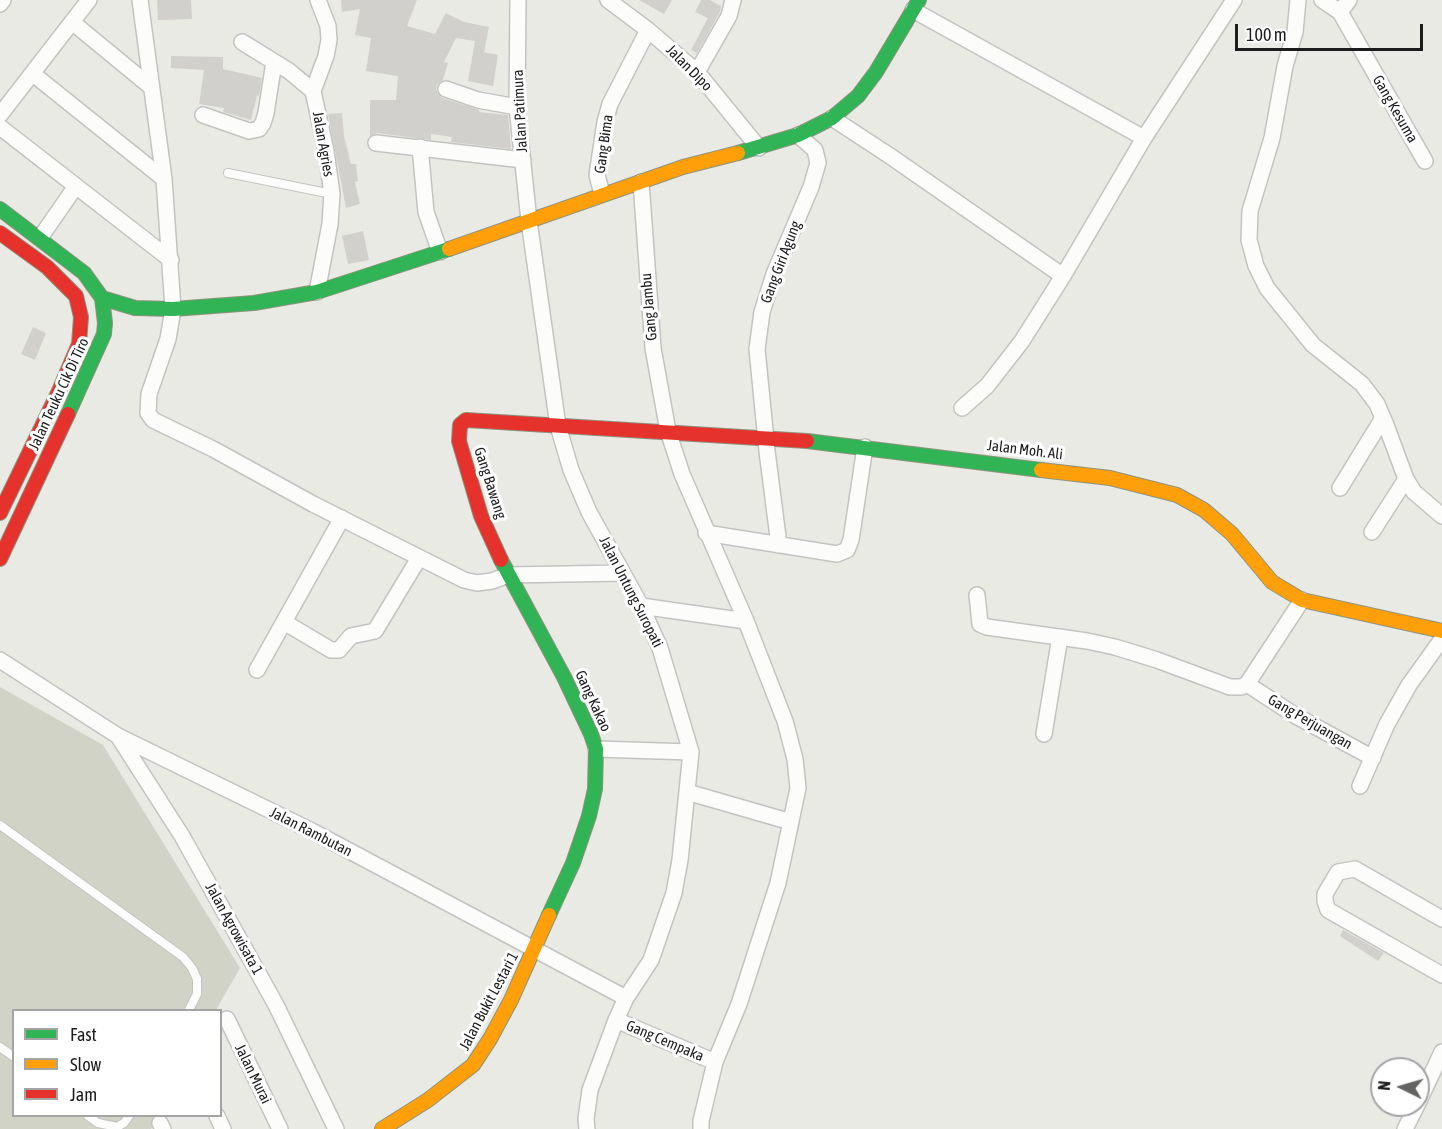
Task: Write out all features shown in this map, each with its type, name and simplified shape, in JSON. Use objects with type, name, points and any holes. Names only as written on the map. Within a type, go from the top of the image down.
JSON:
[{"type":"street","points":[[0,4],[3,0]]},
{"type":"street","points":[[0,115],[89,0]]},
{"type":"street","points":[[140,0],[164,178],[173,309],[168,339],[149,394],[148,413],[153,420],[464,580],[477,583],[508,575],[623,573]]},
{"type":"street","name":"Jalan Agries","points":[[317,292],[330,224],[332,195],[326,151],[313,91],[330,40],[328,26],[318,0]]},
{"type":"street","name":"Jalan Patimura","points":[[518,0],[517,107],[529,221]]},
{"type":"street","points":[[697,72],[729,16],[733,0]]},
{"type":"street","points":[[962,408],[987,386],[1005,365],[1063,276],[1144,138],[1234,0]]},
{"type":"street","points":[[1298,0],[1294,32],[1274,128],[1250,211],[1249,240],[1256,266],[1267,288],[1313,345],[1362,384],[1377,404],[1406,479],[1414,492],[1442,516]]},
{"type":"street","name":"Gang Kesuma","points":[[1322,0],[1344,6],[1425,161]]},
{"type":"street","name":"Jalan Dipo","points":[[611,1],[697,72],[759,147]]},
{"type":"street","points":[[102,298],[135,308],[173,309],[254,303],[317,292],[440,252],[683,167],[798,135],[832,118],[858,96],[876,72],[916,5],[1144,138]]},
{"type":"street","points":[[72,22],[151,87]]},
{"type":"street","name":"Gang Bima","points":[[602,194],[597,175],[610,104],[648,30]]},
{"type":"street","points":[[242,42],[289,71],[313,91]]},
{"type":"street","points":[[203,115],[249,131],[259,129],[266,113],[274,62]]},
{"type":"street","points":[[33,74],[164,178]]},
{"type":"street","points":[[446,89],[478,100],[517,107]]},
{"type":"street","points":[[832,118],[1063,276]]},
{"type":"street","points":[[0,127],[171,260]]},
{"type":"street","name":"Gang Giri Agung","points":[[779,545],[757,349],[762,312],[774,274],[811,187],[818,163],[815,150],[798,135]]},
{"type":"street","points":[[376,143],[523,160]]},
{"type":"street","points":[[420,147],[426,212],[440,252]]},
{"type":"street","name":"Gang Jambu","points":[[640,182],[653,348],[668,430],[682,474],[746,621],[785,722],[795,759],[798,788],[778,883],[739,1004],[715,1062],[701,1121],[702,1129]]},
{"type":"street","points":[[40,238],[76,186]]},
{"type":"street","name":"Jalan Teuku Cik Di Tiro","points":[[0,208],[84,273],[102,298],[105,323],[104,334],[94,360],[24,508],[1,551]]},
{"type":"street","name":"Jalan Untung Suropati","points":[[529,221],[558,426],[571,470],[660,648],[691,752],[680,860],[674,894],[651,960],[626,998],[590,1090],[587,1129]]},
{"type":"street","name":"Jalan Teuku Cik Di Tiro","points":[[0,233],[47,267],[76,296],[81,318],[79,344],[59,391],[3,506]]},
{"type":"street","points":[[105,323],[135,308]]},
{"type":"street","points":[[1340,488],[1383,418]]},
{"type":"street","name":"Gang Bawang","points":[[508,575],[481,516],[459,441],[460,424],[465,420],[476,420],[558,426]]},
{"type":"street","name":"Jalan Moh. Ali","points":[[558,426],[668,430],[766,437],[1110,478],[1178,495],[1204,510],[1232,534],[1272,582],[1302,600],[1442,631]]},
{"type":"street","points":[[706,532],[837,554],[847,550],[851,540],[865,447]]},
{"type":"street","points":[[1371,532],[1406,479]]},
{"type":"street","points":[[3,506],[11,514],[20,513],[24,508]]},
{"type":"street","points":[[257,670],[342,518]]},
{"type":"street","points":[[284,622],[331,650],[339,650],[351,636],[375,632],[419,558]]},
{"type":"street","name":"Gang Kakao","points":[[508,575],[564,677],[596,749],[595,789],[589,816],[573,863],[534,950]]},
{"type":"street","points":[[977,595],[980,624],[987,627],[1115,647],[1157,660],[1222,685],[1241,687],[1247,684],[1302,600]]},
{"type":"street","points":[[641,606],[746,621]]},
{"type":"street","points":[[1044,734],[1060,637]]},
{"type":"street","points":[[1360,786],[1387,724],[1409,684],[1442,639]]},
{"type":"street","name":"Jalan Rambutan","points":[[0,660],[118,736],[312,831],[626,998]]},
{"type":"street","name":"Gang Perjuangan","points":[[1247,684],[1296,716],[1373,758]]},
{"type":"street","name":"Jalan Agrowisata 1","points":[[118,736],[182,836],[254,965],[336,1129]]},
{"type":"street","points":[[596,749],[691,752]]},
{"type":"street","points":[[687,792],[791,822]]},
{"type":"street","points":[[1442,919],[1355,869],[1338,872],[1325,894],[1328,910],[1442,975]]},
{"type":"street","name":"Jalan Bukit Lestari 1","points":[[382,1129],[428,1100],[473,1065],[490,1039],[534,950]]},
{"type":"street","name":"Jalan Murai","points":[[227,1018],[280,1129]]},
{"type":"street","name":"Gang Cempaka","points":[[616,1020],[715,1062]]},
{"type":"street","points":[[1430,1077],[1442,1052]]},
{"type":"lane","points":[[228,173],[332,195]]},
{"type":"lane","points":[[0,825],[183,957],[197,979],[197,994],[190,1009]]},
{"type":"lane","points":[[89,1117],[98,1123],[117,1127],[124,1124],[128,1117]]},
{"type":"shaded area","points":[[0,687],[103,745],[240,968],[217,1009],[12,1009],[12,1117],[157,1117],[151,1129],[0,1129]]},
{"type":"building","points":[[157,0],[191,0],[192,19],[158,20]]},
{"type":"building","points":[[341,0],[417,0],[407,26],[435,34],[446,13],[464,22],[489,27],[484,52],[498,55],[493,86],[468,81],[475,41],[456,38],[444,62],[448,63],[443,80],[437,85],[436,90],[442,98],[479,110],[479,112],[508,115],[511,149],[451,142],[452,137],[431,134],[431,140],[377,133],[370,136],[370,100],[396,100],[398,76],[366,71],[371,38],[355,35],[360,9],[342,12]]},
{"type":"building","points":[[639,0],[672,0],[664,14]]},
{"type":"building","points":[[701,0],[710,0],[721,6],[720,12],[697,53],[691,50],[708,18],[695,12]]},
{"type":"building","points":[[171,56],[223,57],[223,69],[262,78],[251,120],[223,112],[224,108],[199,104],[204,70],[171,68]]},
{"type":"building","points":[[342,113],[344,136],[351,164],[356,164],[358,181],[355,182],[360,204],[346,208],[328,114]]},
{"type":"building","points":[[363,231],[369,260],[348,264],[342,236]]},
{"type":"building","points":[[33,327],[46,333],[35,360],[21,354]]},
{"type":"building","points":[[1343,930],[1384,953],[1378,961],[1340,936]]},
{"type":"traffic: fast","points":[[738,153],[798,135],[832,118],[858,96],[876,72],[919,0]]},
{"type":"traffic: fast","points":[[0,209],[84,273],[102,298],[104,334],[68,414]]},
{"type":"traffic: fast","points":[[102,298],[135,308],[173,309],[254,303],[317,292],[449,249]]},
{"type":"traffic: fast","points":[[807,441],[1041,470]]},
{"type":"traffic: fast","points":[[501,560],[564,677],[596,749],[595,789],[589,816],[573,863],[549,915]]},
{"type":"traffic: slow","points":[[449,249],[683,167],[738,153]]},
{"type":"traffic: slow","points":[[1041,470],[1110,478],[1177,495],[1204,510],[1232,534],[1272,582],[1302,600],[1442,631]]},
{"type":"traffic: slow","points":[[382,1129],[428,1100],[473,1065],[511,1000],[549,915]]},
{"type":"traffic: jam","points":[[0,233],[47,267],[76,296],[81,317],[79,344],[0,513]]},
{"type":"traffic: jam","points":[[0,559],[68,414]]},
{"type":"traffic: jam","points":[[501,560],[481,516],[459,441],[460,425],[466,420],[807,441]]}]
